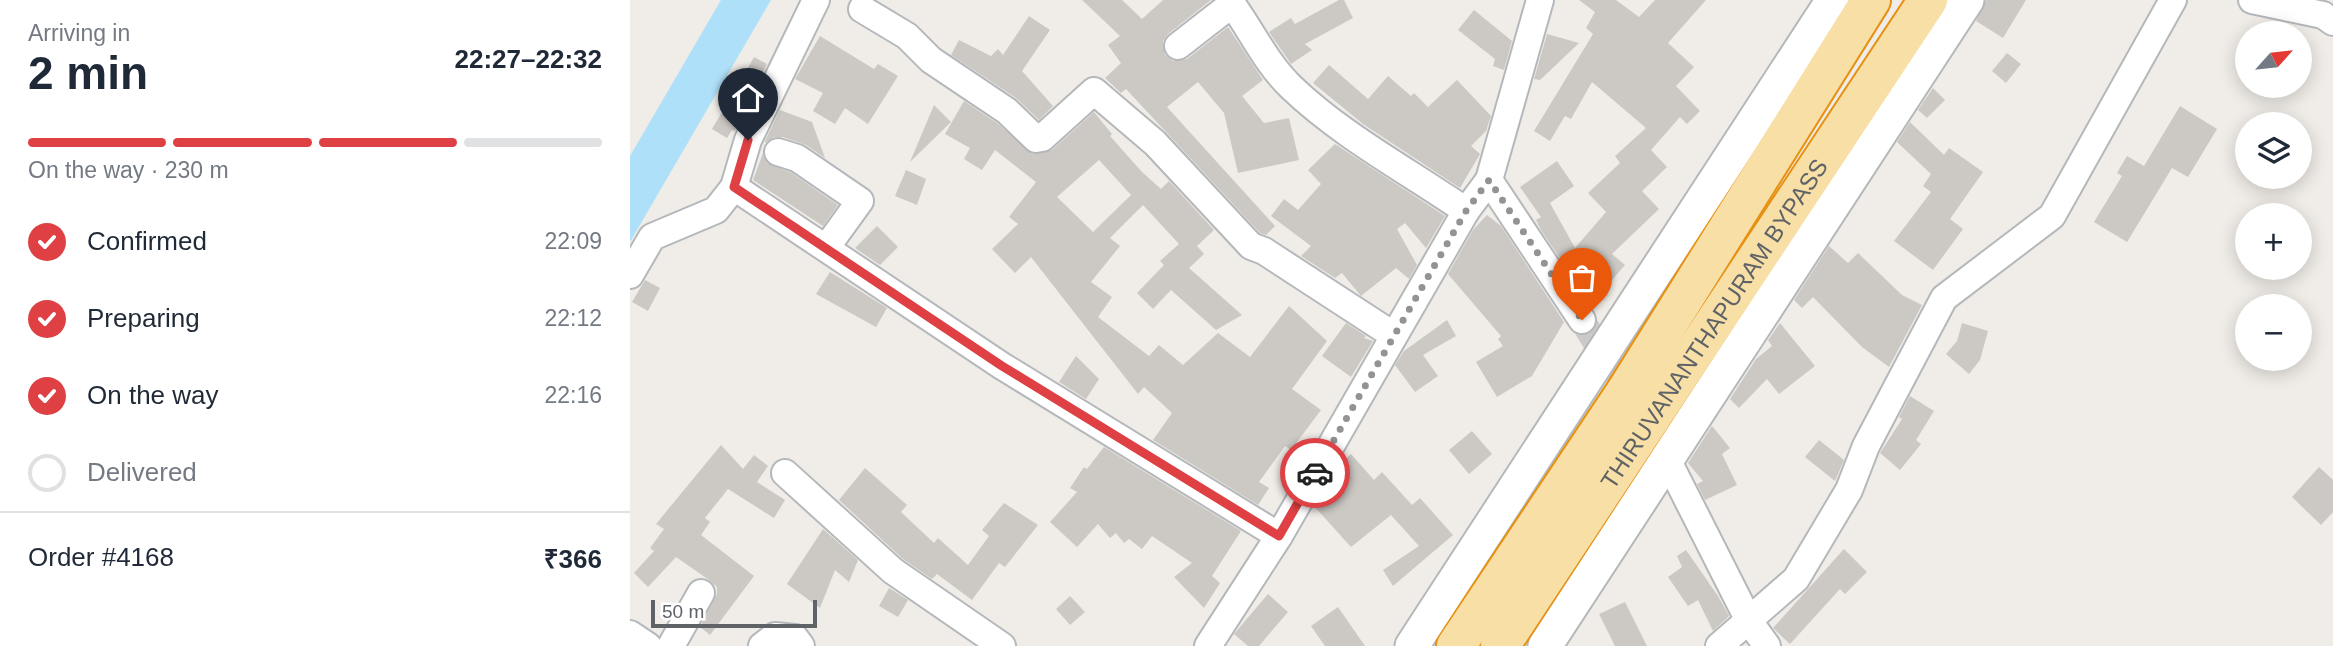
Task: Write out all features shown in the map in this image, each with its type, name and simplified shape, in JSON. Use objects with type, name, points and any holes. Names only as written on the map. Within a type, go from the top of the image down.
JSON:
[{"type":"highway","name":"THIRUVANANTHAPURAM BYPASS","points":[[1456,646],[1626,391],[1871,0]]},
{"type":"highway","name":"THIRUVANANTHAPURAM BYPASS","points":[[1500,646],[1928,0]]},
{"type":"street","points":[[630,275],[652,237],[716,210],[734,187],[748,140],[816,0]]},
{"type":"street","points":[[1412,646],[1833,0]]},
{"type":"street","name":"THIRUVANANTHAPURAM BYPASS","points":[[1545,646],[1967,0]]},
{"type":"street","points":[[1720,646],[1796,579],[1849,490],[1866,446],[1944,298],[2052,216],[2172,0]]},
{"type":"street","points":[[2252,0],[2323,15],[2333,22]]},
{"type":"street","points":[[1178,46],[1230,2],[1263,55],[1290,86],[1332,121],[1466,211]]},
{"type":"street","points":[[1208,646],[1279,536],[1466,211],[1489,180],[1535,4]]},
{"type":"street","points":[[862,9],[907,36],[931,60],[1007,111],[1035,139],[1042,138],[1094,91],[1155,143],[1251,246],[1393,335]]},
{"type":"street","points":[[778,152],[797,158],[860,201],[826,248]]},
{"type":"street","points":[[1489,180],[1582,320]]},
{"type":"street","points":[[734,187],[1002,366],[1279,536]]},
{"type":"street","points":[[1668,461],[1749,621],[1767,646]]},
{"type":"street","points":[[785,473],[893,571],[1002,646]]},
{"type":"street","points":[[671,646],[701,593]]},
{"type":"street","points":[[630,634],[648,646]]},
{"type":"street","points":[[762,646],[775,636],[794,638],[801,646]]},
{"type":"water","points":[[721,0],[771,0],[630,242],[630,156]]},
{"type":"building","points":[[1082,0],[1122,0],[1142,19],[1163,0],[1211,0],[1168,34],[1163,41],[1165,55],[1173,61],[1187,59],[1228,27],[1263,80],[1242,96],[1264,123],[1289,118],[1299,160],[1238,173],[1224,113],[1198,82],[1167,107],[1275,226],[1266,235],[1260,233],[1126,89],[1121,93],[1105,78],[1121,63],[1108,45],[1120,36]]},
{"type":"building","points":[[1339,0],[1344,0],[1353,18],[1305,44],[1312,50],[1291,64],[1269,32],[1291,18],[1295,24]]},
{"type":"building","points":[[1579,0],[1616,0],[1639,17],[1655,0],[1706,0],[1668,43],[1694,67],[1676,86],[1700,111],[1687,124],[1680,117],[1651,150],[1667,167],[1642,191],[1659,209],[1612,254],[1625,265],[1593,302],[1583,293],[1541,230],[1536,220],[1541,217],[1520,187],[1557,161],[1574,186],[1550,203],[1575,248],[1606,212],[1588,193],[1620,163],[1615,156],[1646,128],[1592,82],[1571,119],[1565,116],[1550,141],[1534,131],[1593,34],[1586,28],[1595,12]]},
{"type":"building","points":[[1986,0],[2026,0],[2003,38],[1976,21]]},
{"type":"building","points":[[1474,10],[1512,41],[1504,70],[1493,66],[1495,59],[1458,30]]},
{"type":"building","points":[[1029,16],[1050,30],[1022,71],[1053,106],[1039,120],[1016,98],[951,55],[959,40],[991,56],[998,49],[1003,55]]},
{"type":"building","points":[[1547,34],[1579,43],[1540,80],[1534,79]]},
{"type":"building","points":[[820,36],[874,69],[878,64],[898,76],[868,124],[845,108],[835,124],[813,111],[823,93],[795,79]]},
{"type":"building","points":[[2007,53],[2021,64],[2006,83],[1992,71]]},
{"type":"building","points":[[754,57],[767,64],[759,81],[745,73]]},
{"type":"building","points":[[1329,65],[1368,99],[1388,76],[1411,96],[1414,93],[1428,107],[1457,80],[1491,116],[1486,131],[1471,146],[1480,154],[1460,188],[1363,124],[1313,83]]},
{"type":"building","points":[[1933,88],[1945,100],[1927,118],[1918,110]]},
{"type":"building","points":[[964,101],[997,123],[1032,154],[1052,150],[1094,112],[1112,134],[1110,136],[1142,172],[1161,189],[1169,181],[1214,230],[1197,246],[1204,254],[1189,268],[1242,315],[1216,330],[1171,290],[1153,309],[1137,293],[1164,265],[1160,261],[1179,244],[1143,205],[1110,238],[1120,246],[1091,282],[1112,297],[1098,317],[1149,356],[1159,345],[1183,365],[1218,333],[1250,357],[1289,306],[1327,341],[1292,389],[1321,410],[1291,450],[1285,446],[1259,482],[1269,488],[1258,505],[1153,440],[1172,413],[1144,387],[1138,394],[1031,257],[1015,273],[992,249],[1018,224],[1009,217],[1036,182],[995,150],[982,170],[964,159],[970,148],[945,134]],"holes":[[[1099,160],[1131,195],[1093,232],[1057,197]]]},
{"type":"building","points":[[728,102],[744,112],[735,131],[732,130],[727,138],[712,129]]},
{"type":"building","points":[[934,105],[951,122],[910,162]]},
{"type":"building","points":[[2180,106],[2217,129],[2188,177],[2172,168],[2127,242],[2094,222],[2122,176],[2117,173],[2127,156],[2144,166]]},
{"type":"building","points":[[780,110],[812,122],[825,158],[806,145],[783,137],[774,137],[764,143]]},
{"type":"building","points":[[1910,122],[1944,155],[1949,148],[1983,172],[1950,219],[1963,229],[1933,270],[1894,241],[1931,192],[1923,186],[1931,174],[1897,142]]},
{"type":"building","points":[[1335,144],[1445,216],[1426,248],[1405,223],[1397,229],[1417,265],[1409,279],[1396,268],[1361,296],[1342,273],[1335,278],[1301,256],[1311,246],[1271,216],[1284,199],[1298,210],[1321,184],[1308,170]]},
{"type":"building","points":[[763,153],[767,163],[790,172],[838,205],[823,226],[753,180]]},
{"type":"building","points":[[906,170],[926,179],[917,205],[895,196]]},
{"type":"building","points":[[1487,215],[1501,226],[1564,322],[1532,376],[1497,397],[1476,362],[1503,346],[1498,339],[1501,336],[1448,274],[1473,230]]},
{"type":"building","points":[[877,226],[898,247],[880,265],[855,248]]},
{"type":"building","points":[[1829,246],[1848,263],[1858,253],[1902,295],[1922,305],[1889,367],[1862,347],[1813,297],[1802,308],[1794,300]]},
{"type":"building","points":[[830,272],[887,308],[876,327],[816,294]]},
{"type":"building","points":[[645,280],[660,288],[648,311],[632,302]]},
{"type":"building","points":[[1447,320],[1456,336],[1423,355],[1438,376],[1415,392],[1395,365],[1404,351]]},
{"type":"building","points":[[1346,323],[1366,336],[1364,338],[1373,341],[1351,377],[1322,356]]},
{"type":"building","points":[[1780,323],[1815,366],[1779,394],[1767,379],[1739,408],[1730,399],[1756,359],[1772,346],[1768,340]]},
{"type":"building","points":[[1962,323],[1988,331],[1980,360],[1969,374],[1946,354],[1957,341]]},
{"type":"building","points":[[1076,356],[1099,379],[1086,399],[1059,382]]},
{"type":"building","points":[[1910,396],[1934,411],[1916,440],[1921,444],[1900,470],[1880,453],[1902,419],[1899,417]]},
{"type":"building","points":[[1712,426],[1730,448],[1722,454],[1737,485],[1705,500],[1697,484],[1703,481],[1688,463]]},
{"type":"building","points":[[1472,431],[1492,454],[1469,474],[1449,450]]},
{"type":"building","points":[[1819,440],[1844,460],[1835,481],[1805,457]]},
{"type":"building","points":[[721,445],[743,469],[754,455],[768,466],[757,482],[785,500],[774,518],[728,489],[705,518],[710,522],[701,535],[754,576],[710,635],[700,627],[717,594],[717,587],[709,580],[676,557],[648,587],[634,573],[654,551],[650,548],[664,529],[656,524]]},
{"type":"building","points":[[1104,447],[1241,531],[1212,576],[1220,583],[1204,608],[1174,577],[1192,563],[1152,536],[1142,549],[1129,539],[1124,543],[1116,533],[1110,538],[1098,524],[1077,547],[1050,522],[1077,492],[1070,488],[1084,467],[1087,469]]},
{"type":"building","points":[[1351,454],[1374,480],[1382,472],[1412,505],[1420,498],[1453,535],[1393,586],[1383,570],[1419,546],[1391,515],[1351,547],[1314,506],[1337,467]]},
{"type":"building","points":[[2319,467],[2333,480],[2333,512],[2321,525],[2292,497]]},
{"type":"building","points":[[865,468],[907,505],[901,512],[934,543],[938,538],[968,565],[989,536],[982,530],[1004,503],[1038,525],[1005,567],[999,563],[972,600],[937,574],[932,579],[903,559],[839,500]]},
{"type":"building","points":[[823,529],[858,560],[849,582],[835,570],[820,608],[787,584]]},
{"type":"building","points":[[1844,549],[1867,572],[1845,594],[1840,589],[1790,644],[1773,628]]},
{"type":"building","points":[[1686,550],[1729,616],[1713,631],[1698,600],[1688,606],[1668,577],[1682,567],[1677,556]]},
{"type":"building","points":[[889,588],[908,600],[898,617],[879,606]]},
{"type":"building","points":[[1268,594],[1288,612],[1259,646],[1248,646],[1234,634]]},
{"type":"building","points":[[1070,596],[1085,612],[1070,625],[1056,609]]},
{"type":"building","points":[[1625,602],[1647,646],[1615,646],[1599,614]]},
{"type":"building","points":[[1338,607],[1365,646],[1325,646],[1311,626]]},
{"type":"tunnel","points":[[1582,320],[1632,402]]},
{"type":"way so far","points":[[1315,473],[1466,211],[1489,180],[1582,320]]},
{"type":"route","points":[[748,140],[734,187],[1002,366],[1279,536],[1315,473]]}]
